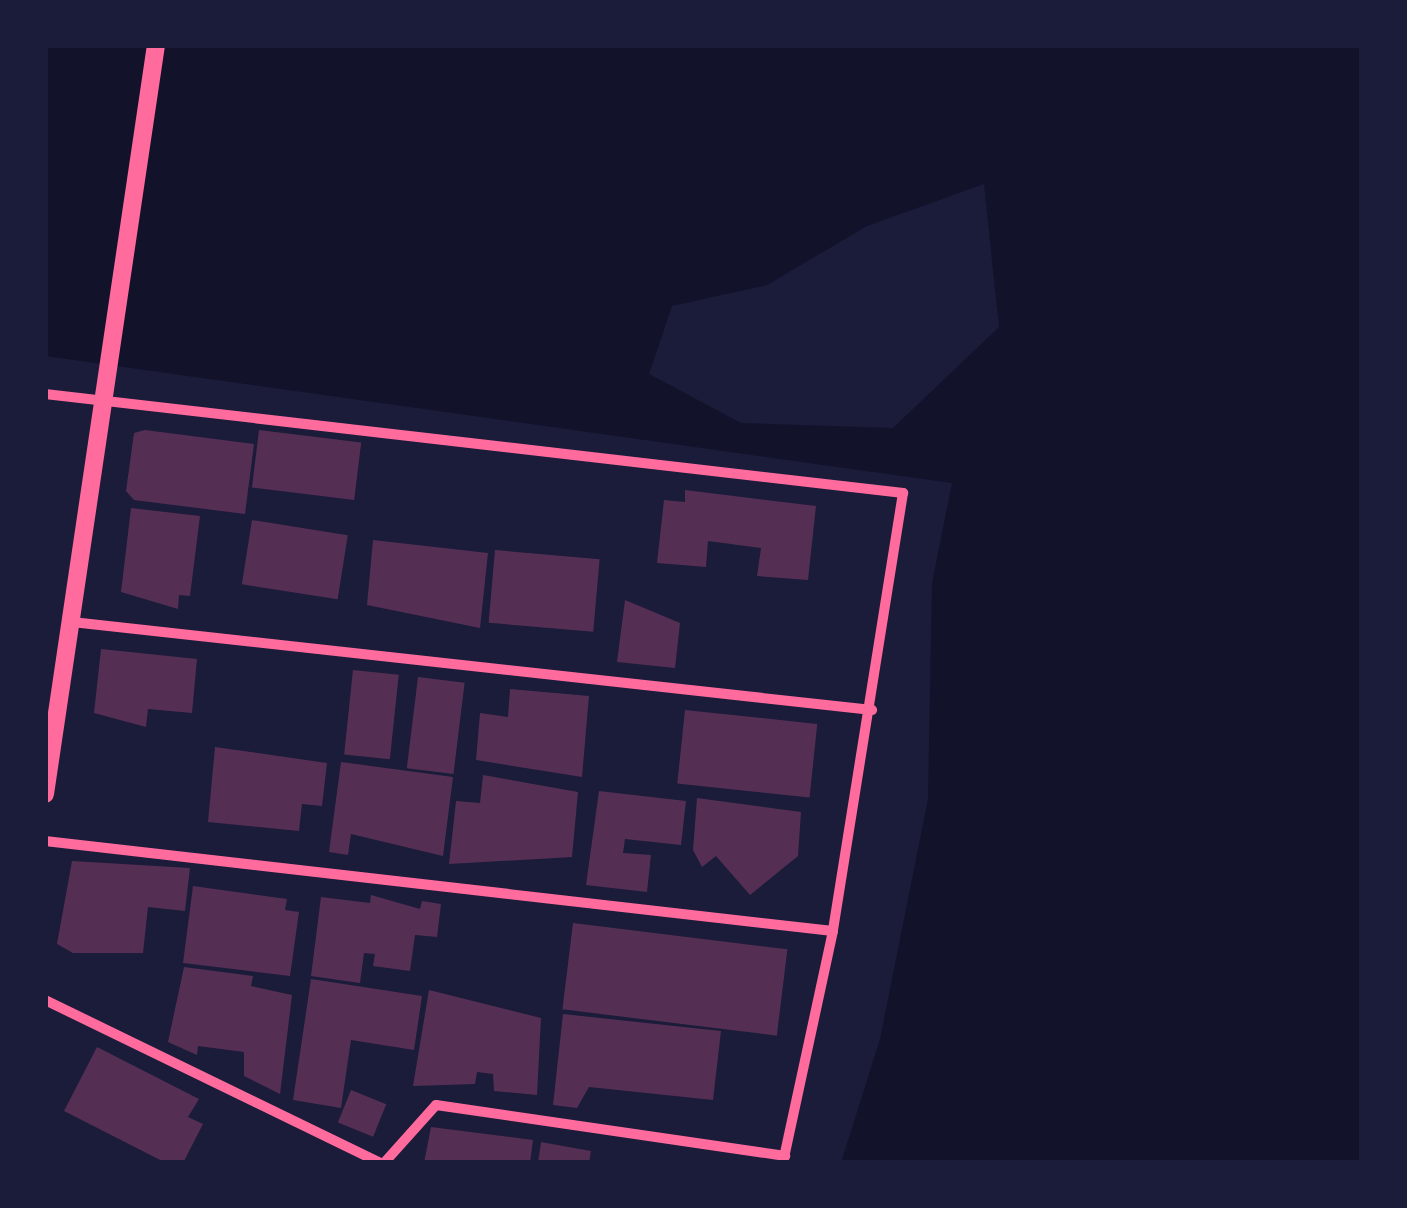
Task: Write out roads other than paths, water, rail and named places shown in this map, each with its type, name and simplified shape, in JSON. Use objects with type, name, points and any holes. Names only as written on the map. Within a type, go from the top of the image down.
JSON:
[{"type":"street","points":[[45,794],[103,430],[156,45]]},
{"type":"street","points":[[45,394],[902,492],[872,710],[833,931],[784,1160],[436,1105],[382,1163],[45,1000]]},
{"type":"street","points":[[72,622],[872,710]]},
{"type":"street","points":[[45,840],[833,931]]}]
